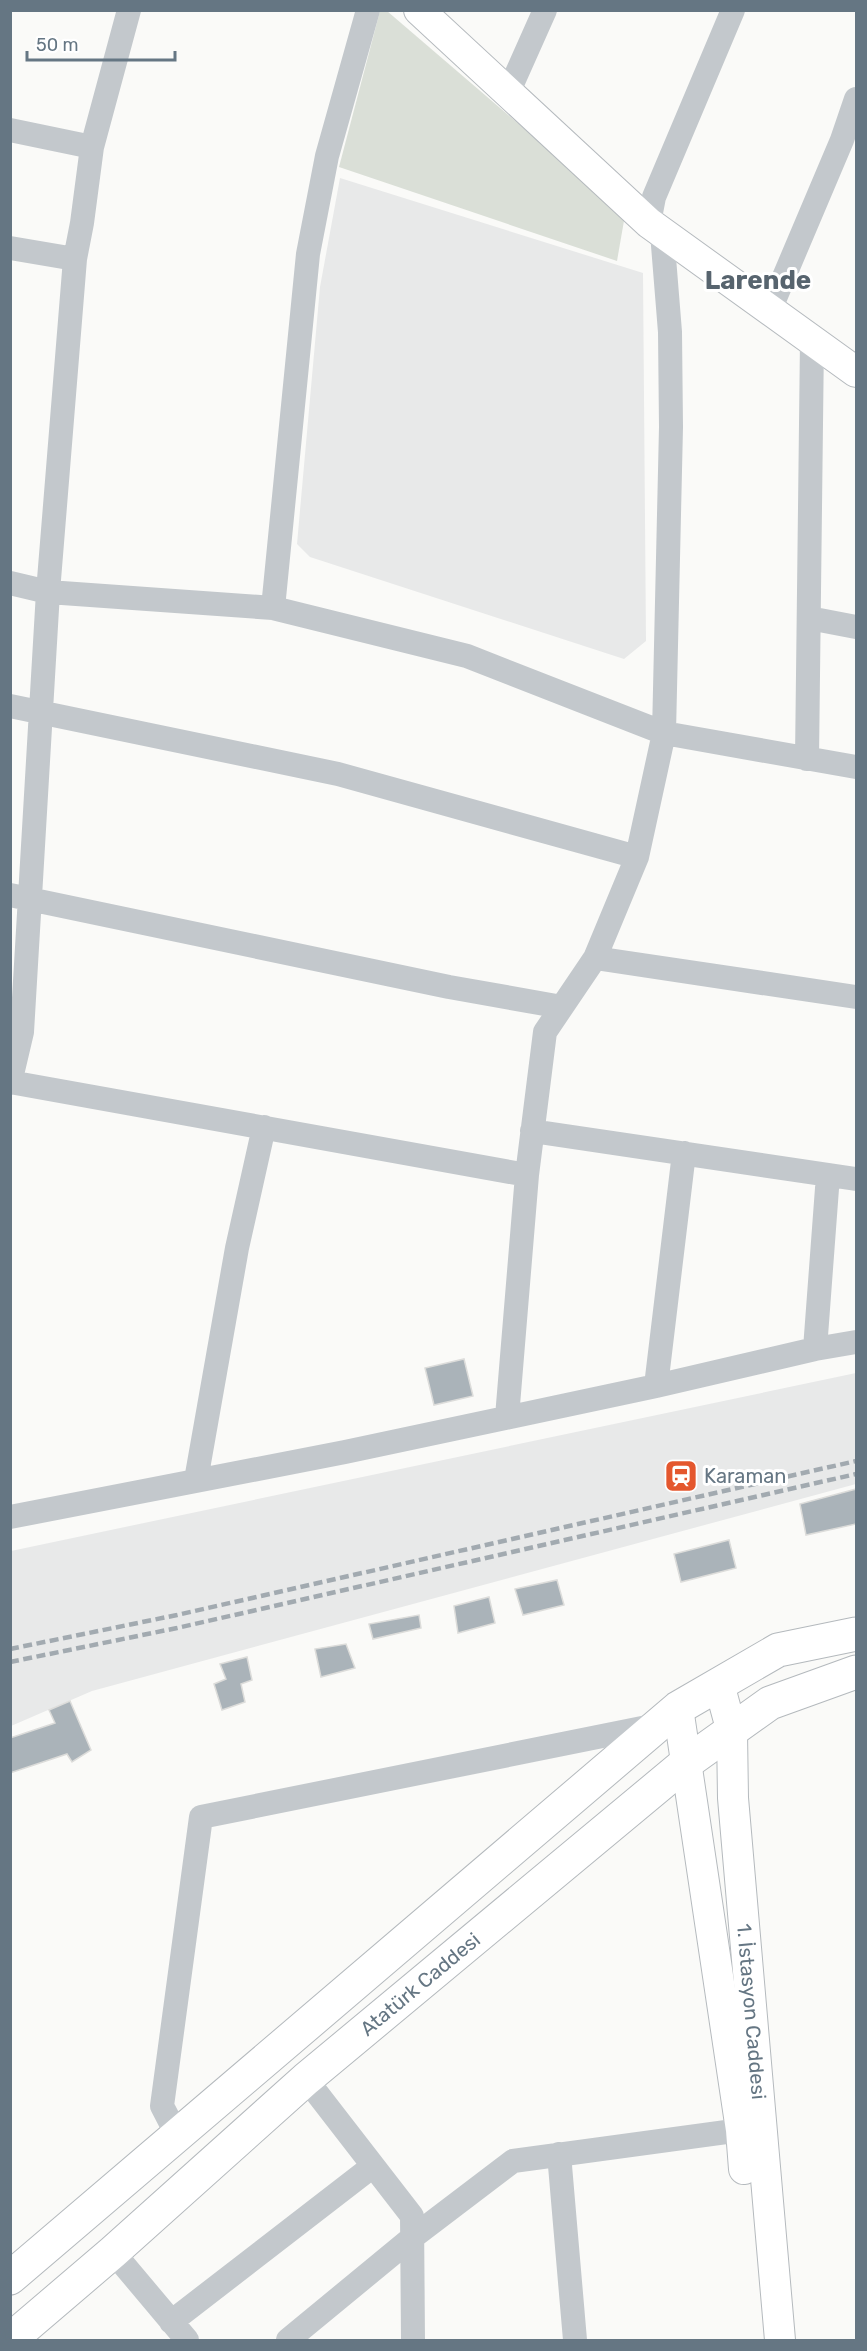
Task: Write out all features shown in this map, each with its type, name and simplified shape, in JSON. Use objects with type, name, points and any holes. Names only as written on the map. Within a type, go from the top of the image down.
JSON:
[{"type":"highway","points":[[10,2277],[668,1716],[778,1650],[856,1634]]},
{"type":"highway","name":"Atatürk Caddesi","points":[[10,2340],[113,2252],[306,2079],[686,1763],[770,1703],[856,1672]]},
{"type":"main road","points":[[419,10],[656,228],[856,372]]},
{"type":"main road","name":"1. İstasyon Caddesi","points":[[719,1684],[732,1732],[734,1810],[780,2340]]},
{"type":"main road","name":"1. İstasyon Caddesi","points":[[668,1716],[686,1763],[741,2130],[759,2340]]},
{"type":"street","points":[[129,10],[92,147],[75,259],[48,592],[41,711],[20,897],[22,1032],[11,1082],[527,1175]]},
{"type":"street","points":[[273,608],[308,254],[327,156],[368,10]]},
{"type":"street","points":[[508,93],[545,10]]},
{"type":"street","points":[[507,1417],[527,1175],[545,1032],[595,958],[637,857],[664,733],[671,416],[670,333],[654,197],[733,10]]},
{"type":"street","points":[[770,310],[849,144],[856,99]]},
{"type":"street","points":[[10,130],[92,147]]},
{"type":"street","points":[[10,248],[75,259]]},
{"type":"street","points":[[807,759],[812,340]]},
{"type":"street","points":[[10,583],[48,592],[273,608],[467,656],[664,733],[856,767]]},
{"type":"street","points":[[809,618],[856,627]]},
{"type":"street","points":[[10,706],[338,774],[637,857]]},
{"type":"street","points":[[20,897],[437,984],[562,1007]]},
{"type":"street","points":[[595,958],[856,998]]},
{"type":"street","points":[[196,1480],[237,1248],[264,1127]]},
{"type":"street","points":[[532,1131],[856,1179]]},
{"type":"street","points":[[656,1386],[684,1154]]},
{"type":"street","points":[[814,1349],[828,1174]]},
{"type":"street","points":[[10,1517],[345,1452],[656,1386],[814,1349],[856,1342]]},
{"type":"street","points":[[177,2135],[162,2106],[201,1817],[668,1716]]},
{"type":"street","points":[[306,2079],[412,2216],[412,2340]]},
{"type":"street","points":[[288,2340],[413,2237],[513,2161],[741,2130]]},
{"type":"street","points":[[559,2154],[575,2340]]},
{"type":"street","points":[[171,2322],[373,2166]]},
{"type":"street","points":[[113,2252],[187,2340]]},
{"type":"shaded area","points":[[380,11],[387,11],[625,215],[617,261],[339,167]]},
{"type":"shaded area","points":[[340,178],[643,273],[646,641],[624,659],[310,557],[297,544],[320,287]]},
{"type":"shaded area","points":[[856,1373],[856,1484],[92,1691],[11,1726],[11,1551]]},
{"type":"building","points":[[464,1359],[473,1396],[434,1405],[425,1368]]},
{"type":"building","points":[[856,1489],[856,1524],[806,1535],[800,1504]]},
{"type":"building","name":"Karaman","points":[[729,1540],[736,1568],[681,1582],[674,1554]]},
{"type":"building","points":[[557,1580],[564,1605],[523,1615],[515,1589]]},
{"type":"building","points":[[489,1597],[495,1623],[458,1633],[454,1606]]},
{"type":"building","points":[[419,1615],[421,1628],[373,1639],[369,1624]]},
{"type":"building","points":[[346,1644],[355,1668],[321,1677],[315,1649]]},
{"type":"building","points":[[247,1657],[252,1680],[241,1684],[245,1702],[222,1710],[214,1684],[226,1679],[220,1664]]},
{"type":"building","points":[[70,1701],[91,1750],[72,1762],[67,1754],[10,1773],[10,1738],[55,1723],[49,1710]]},
{"type":"railway","points":[[10,1649],[177,1615],[856,1461]]},
{"type":"railway","points":[[10,1662],[177,1628],[856,1474]]},
{"type":"place","name":"Karaman","points":[[681,1476]]},
{"type":"district","name":"Larende","points":[[758,280]]}]
